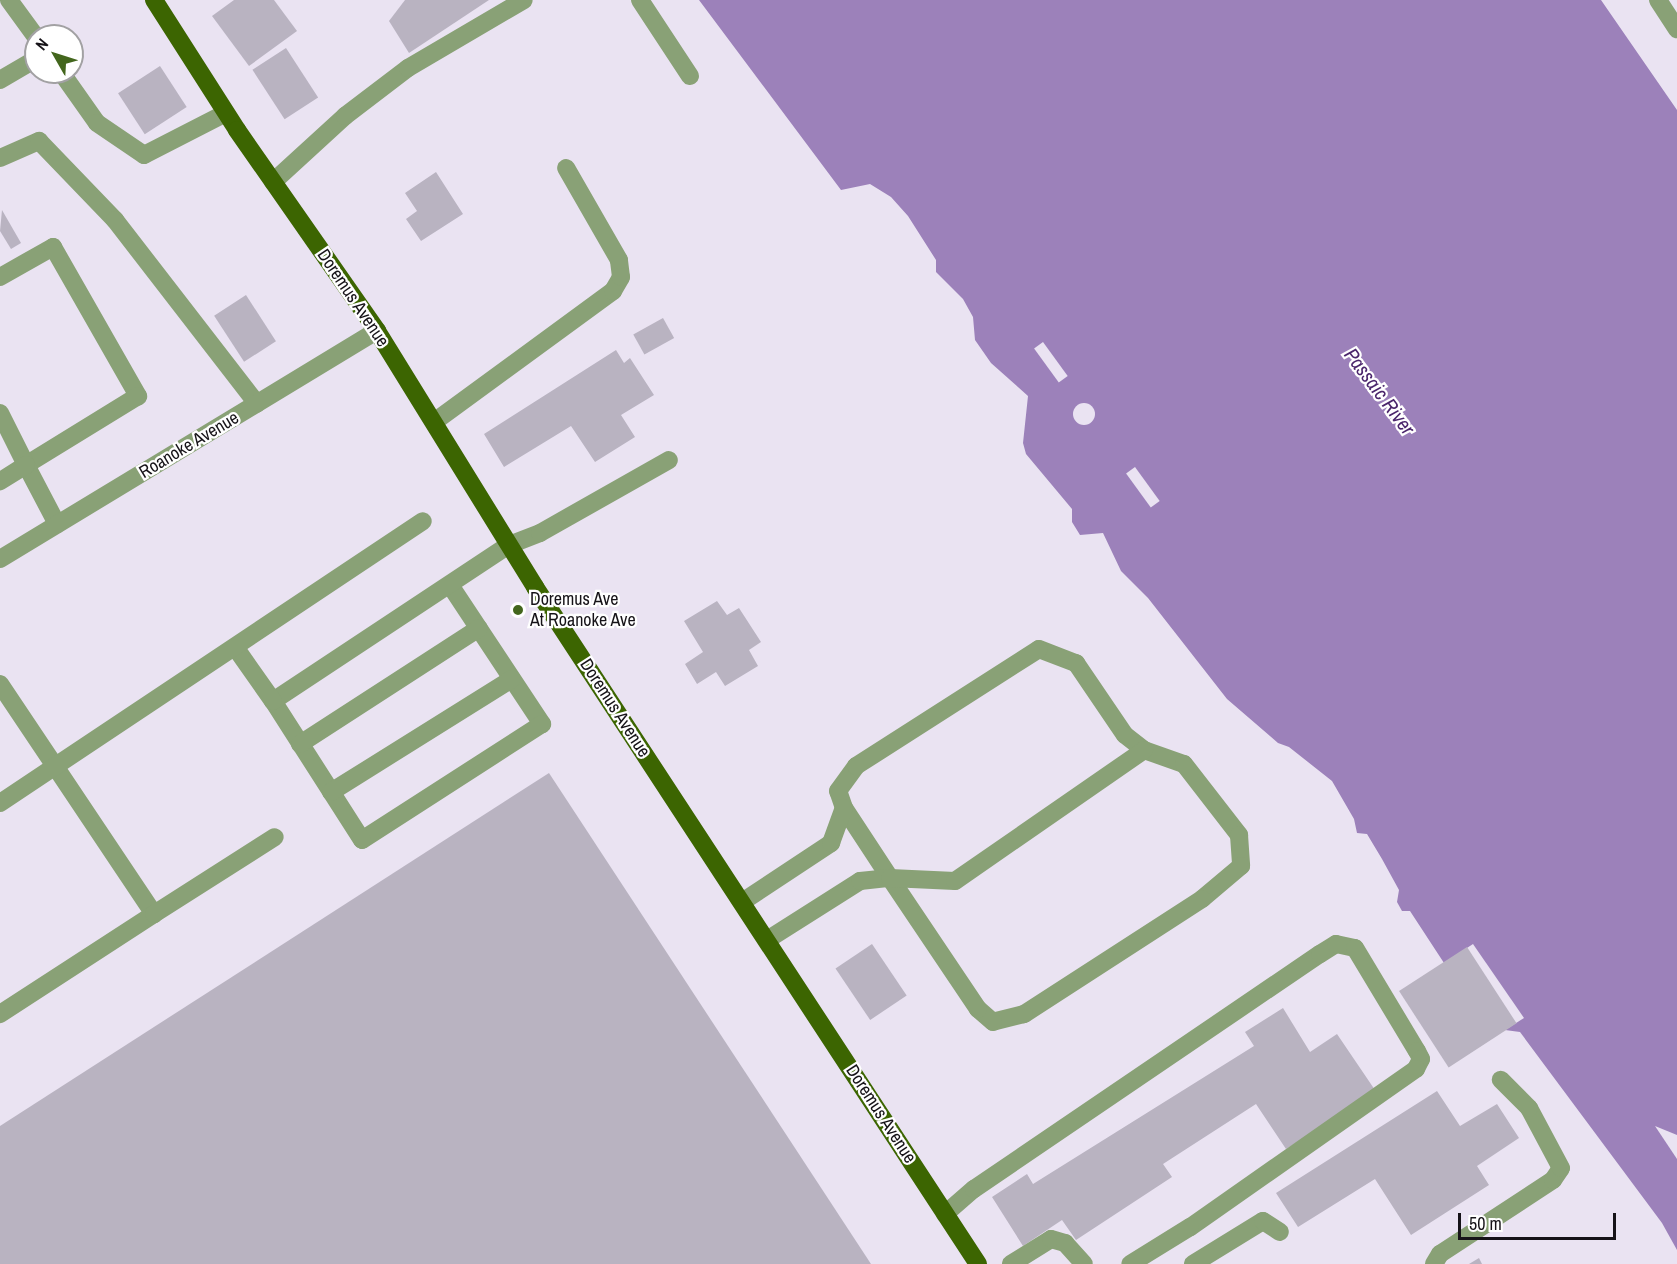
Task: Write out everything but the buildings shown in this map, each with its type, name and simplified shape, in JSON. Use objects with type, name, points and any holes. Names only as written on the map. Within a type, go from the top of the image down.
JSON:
[{"type":"main road","name":"Doremus Avenue","points":[[154,0],[273,182],[377,331],[509,545],[978,1264]]},
{"type":"street","points":[[9,0],[27,24]]},
{"type":"street","points":[[273,182],[345,116],[408,68],[524,0]]},
{"type":"street","points":[[640,0],[690,76]]},
{"type":"street","points":[[1658,0],[1677,29]]},
{"type":"street","points":[[0,80],[24,66]]},
{"type":"street","points":[[69,84],[97,123],[144,155],[226,112]]},
{"type":"street","points":[[0,158],[39,141],[114,220],[257,404]]},
{"type":"street","points":[[434,422],[613,291],[621,277],[619,260],[566,168]]},
{"type":"street","points":[[0,277],[53,247],[138,396],[0,481]]},
{"type":"street","name":"Roanoke Avenue","points":[[0,559],[377,331]]},
{"type":"street","points":[[0,413],[57,524]]},
{"type":"street","points":[[273,701],[509,545],[540,533],[669,460]]},
{"type":"street","points":[[0,803],[423,521]]},
{"type":"street","points":[[236,647],[362,840],[542,724],[450,585]]},
{"type":"street","points":[[300,744],[479,628]]},
{"type":"street","points":[[1039,649],[1076,663],[1125,735],[1144,750],[1184,764],[1239,835],[1241,866],[1202,899],[1024,1014],[993,1022],[978,1009],[890,878],[844,808],[838,791],[856,766],[1039,649]]},
{"type":"street","points":[[331,792],[512,679]]},
{"type":"street","points":[[0,684],[154,914]]},
{"type":"street","points":[[767,940],[860,881],[890,878],[955,881],[1144,750]]},
{"type":"street","points":[[742,902],[831,843],[844,808]]},
{"type":"street","points":[[0,1014],[274,837]]},
{"type":"street","points":[[945,1214],[974,1188],[1320,954],[1336,944],[1355,948],[1417,1051],[1421,1059],[1416,1069],[1190,1227],[1130,1264]]},
{"type":"street","points":[[1434,1264],[1440,1254],[1553,1180],[1561,1168],[1529,1108],[1501,1080]]},
{"type":"street","points":[[1193,1264],[1263,1221],[1280,1232]]},
{"type":"street","points":[[1011,1264],[1051,1239],[1065,1243],[1084,1264]]},
{"type":"water","name":"Passaic River","points":[[699,0],[1601,0],[1677,110],[1677,1250],[1662,1223],[1520,1032],[1505,1030],[1444,963],[1410,911],[1402,911],[1397,902],[1399,890],[1367,834],[1357,833],[1354,819],[1332,781],[1289,747],[1278,743],[1227,699],[1148,598],[1121,571],[1103,533],[1080,535],[1072,522],[1072,509],[1026,454],[1023,443],[1028,396],[991,363],[975,340],[973,317],[963,299],[936,272],[936,260],[908,216],[891,197],[870,184],[841,190]]},
{"type":"pier","points":[[1043,342],[1068,376],[1059,382],[1034,348]]},
{"type":"pier","points":[[1084,403],[1092,406],[1095,414],[1092,422],[1084,425],[1076,422],[1073,414],[1076,406]]},
{"type":"pier","points":[[1135,467],[1160,501],[1151,507],[1126,473]]},
{"type":"pier","points":[[1473,944],[1524,1018],[1505,1030],[1444,963]]},
{"type":"pier","points":[[1655,1126],[1677,1135],[1677,1159]]},
{"type":"place","name":"Doremus Ave At Roanoke Ave","points":[[518,610]]}]
